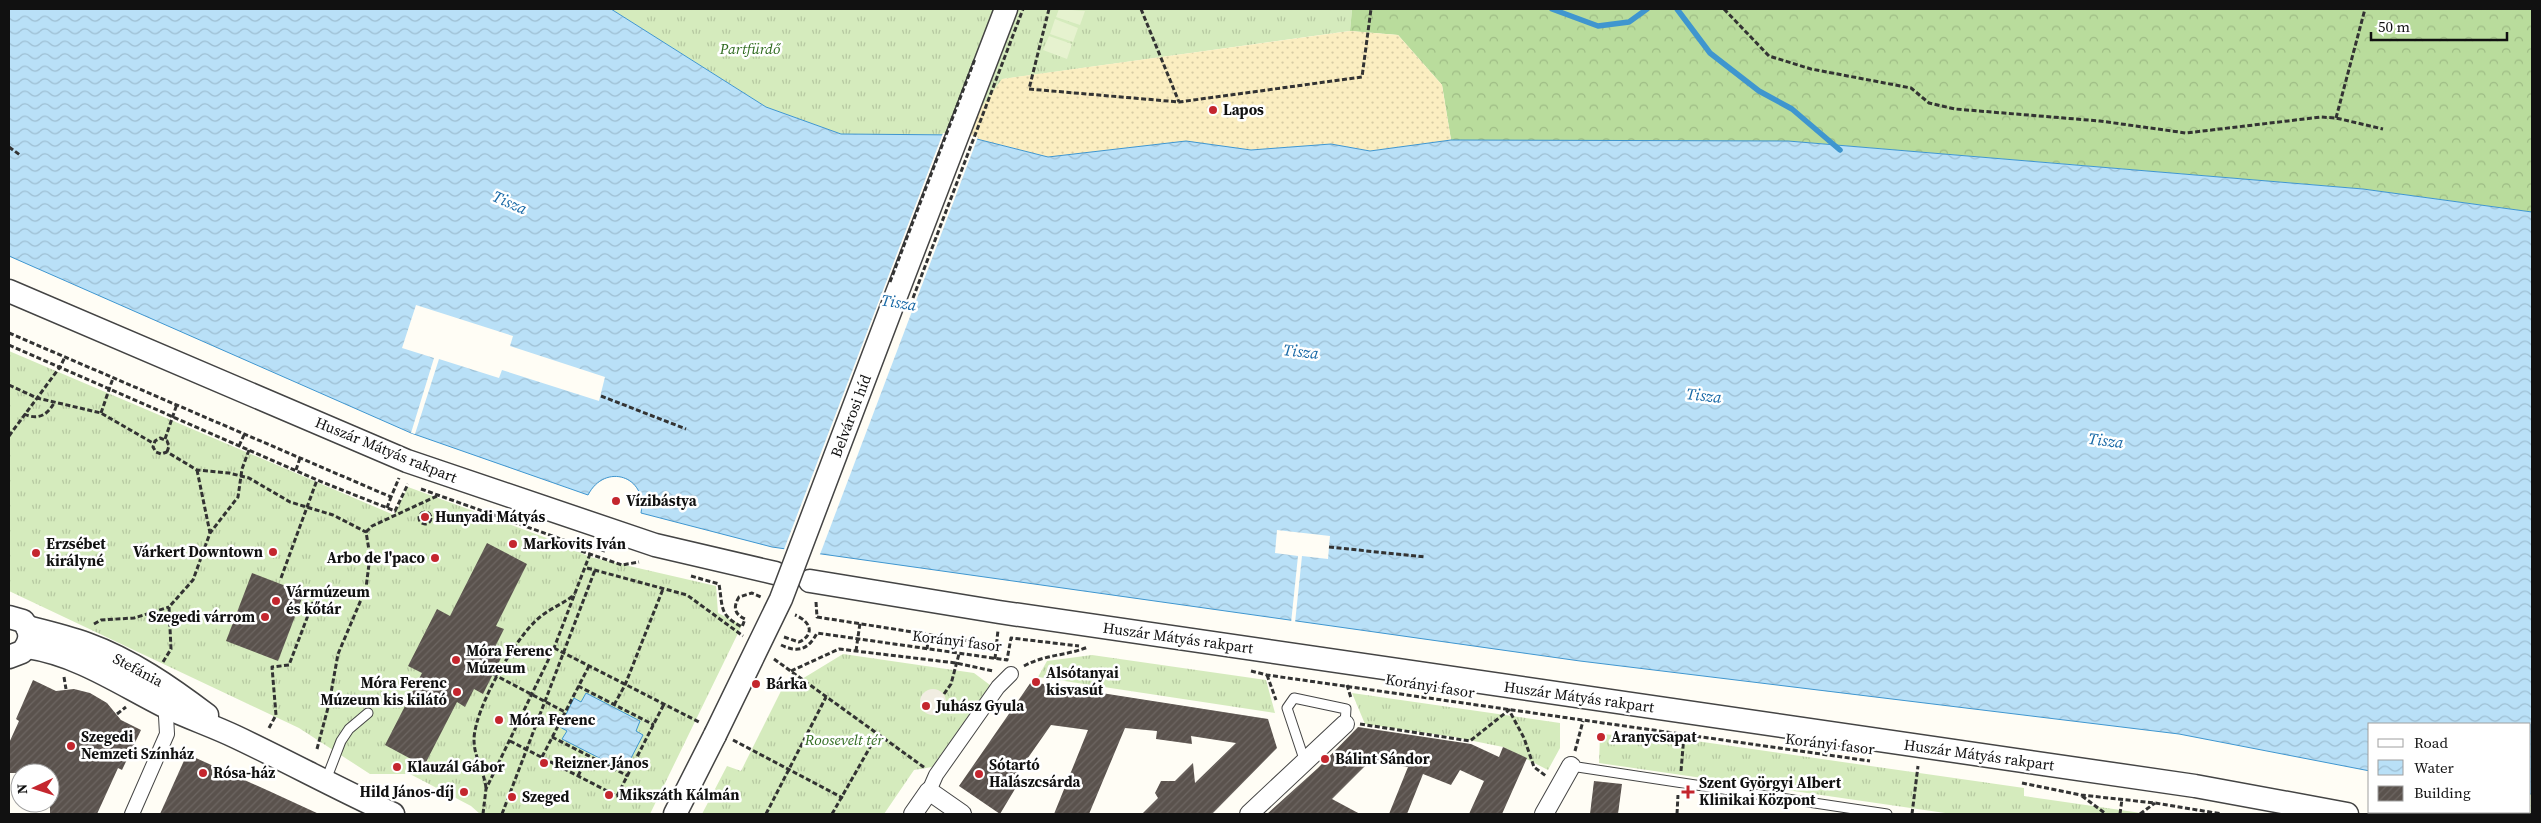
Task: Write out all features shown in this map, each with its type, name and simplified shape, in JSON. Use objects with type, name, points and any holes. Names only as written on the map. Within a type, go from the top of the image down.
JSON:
[{"type":"street","name":"Belvárosi híd","points":[[675,814],[781,599],[1006,9]]},
{"type":"street","name":"Huszár Mátyás rakpart","points":[[9,291],[406,461],[655,544],[775,574]]},
{"type":"street","name":"Huszár Mátyás rakpart","points":[[812,582],[1097,627],[2195,786],[2347,814]]},
{"type":"street","name":"Stefánia","points":[[18,637],[88,644],[119,658],[168,686],[236,736],[325,782],[393,814]]},
{"type":"street","points":[[913,814],[929,791],[936,775],[998,687],[1011,674]]},
{"type":"street","points":[[132,814],[167,734],[166,716]]},
{"type":"street","points":[[1249,814],[1351,724]]},
{"type":"street","points":[[1544,814],[1571,766]]},
{"type":"street","points":[[929,791],[962,814]]},
{"type":"lane","points":[[1305,763],[1287,708],[1294,698],[1346,709],[1351,724]]},
{"type":"lane","points":[[325,782],[341,741],[349,729],[368,713]]},
{"type":"lane","points":[[1571,766],[1887,814]]},
{"type":"path","points":[[1048,9],[1029,89],[1179,102],[1362,77],[1371,9]]},
{"type":"path","points":[[1141,9],[1179,102]]},
{"type":"path","points":[[1724,9],[1770,56],[1820,71],[1911,88],[1929,102],[1955,109],[2100,121],[2186,133],[2321,117],[2336,118],[2382,129]]},
{"type":"path","points":[[2336,118],[2365,9]]},
{"type":"path","points":[[9,147],[20,155]]},
{"type":"path","points":[[9,333],[392,497]]},
{"type":"path","points":[[9,345],[396,513]]},
{"type":"path","points":[[9,436],[60,367],[65,357]]},
{"type":"path","points":[[101,413],[111,389],[113,378]]},
{"type":"path","points":[[9,385],[37,398],[101,413],[153,444]]},
{"type":"path","points":[[601,396],[686,429]]},
{"type":"path","points":[[24,414],[43,416],[54,403]]},
{"type":"path","points":[[165,439],[171,416],[177,404]]},
{"type":"path","points":[[239,446],[244,435]]},
{"type":"path","points":[[165,439],[157,439],[153,444],[154,450],[158,454],[167,452],[197,470],[241,476],[253,480],[290,502],[334,515],[366,532]]},
{"type":"path","points":[[165,439],[169,444],[167,452]]},
{"type":"path","points":[[94,624],[101,620],[134,618],[169,607],[193,580],[210,533],[235,502],[249,450]]},
{"type":"path","points":[[296,470],[300,458]]},
{"type":"path","points":[[387,508],[406,461]]},
{"type":"path","points":[[197,470],[210,533]]},
{"type":"path","points":[[281,578],[317,480]]},
{"type":"path","points":[[396,513],[407,483],[437,496],[607,552]]},
{"type":"path","points":[[366,532],[372,526],[396,513],[437,496]]},
{"type":"path","points":[[420,504],[422,512],[419,515],[420,522],[428,523],[430,520],[429,513],[422,512]]},
{"type":"path","points":[[317,749],[329,704],[338,654],[366,588],[370,556],[366,532]]},
{"type":"path","points":[[572,542],[581,551],[622,565],[638,562],[647,564]]},
{"type":"path","points":[[1329,547],[1425,557]]},
{"type":"path","points":[[482,814],[486,788],[533,695],[576,594],[590,554]]},
{"type":"path","points":[[502,814],[595,570]]},
{"type":"path","points":[[683,574],[720,584],[723,610],[728,620],[742,627],[745,619],[738,616],[735,603],[739,597],[752,593],[768,599]]},
{"type":"path","points":[[812,582],[817,617],[996,644]]},
{"type":"path","points":[[614,704],[625,685],[663,589]]},
{"type":"path","points":[[486,788],[474,749],[474,738],[479,716],[498,676],[523,634],[540,617],[576,594]]},
{"type":"path","points":[[269,728],[276,715],[272,667],[289,665],[315,597]]},
{"type":"path","points":[[159,665],[165,660],[171,649],[169,607]]},
{"type":"path","name":"Korányi fasor","points":[[793,614],[804,619],[809,625],[810,632],[806,639],[799,642],[784,638],[780,645],[794,651],[804,649],[812,642],[817,633],[1007,660],[1011,638],[1097,648]]},
{"type":"path","points":[[727,624],[728,620]]},
{"type":"path","points":[[856,651],[860,623]]},
{"type":"path","points":[[995,658],[997,633]]},
{"type":"path","points":[[927,649],[929,634]]},
{"type":"path","points":[[791,672],[839,649],[956,663],[1011,674],[1041,657],[1088,647]]},
{"type":"path","points":[[944,694],[951,684],[959,654]]},
{"type":"path","points":[[542,757],[588,666]]},
{"type":"path","name":"Korányi fasor","points":[[1250,670],[1267,675],[1873,761]]},
{"type":"path","points":[[493,674],[565,712]]},
{"type":"path","points":[[1267,675],[1277,701],[1287,708]]},
{"type":"path","points":[[65,682],[66,689]]},
{"type":"path","points":[[578,686],[654,725]]},
{"type":"path","points":[[766,814],[826,697]]},
{"type":"path","points":[[510,741],[617,796],[664,704]]},
{"type":"path","points":[[117,714],[122,710]]},
{"type":"path","points":[[1351,724],[1470,741],[1509,710],[1524,738],[1534,767],[1560,786]]},
{"type":"path","points":[[1571,766],[1583,721]]},
{"type":"path","points":[[832,814],[877,735]]},
{"type":"path","points":[[552,737],[628,776]]},
{"type":"path","points":[[578,776],[588,756]]},
{"type":"path","points":[[1909,765],[1928,768]]},
{"type":"path","points":[[1912,814],[1918,766]]},
{"type":"path","points":[[2015,782],[2081,795],[2155,803],[2222,814]]},
{"type":"path","points":[[2081,795],[2106,814]]},
{"type":"path","points":[[2120,814],[2122,799]]},
{"type":"path","points":[[2140,814],[2155,803]]},
{"type":"green space","name":"Partfürdő","points":[[611,9],[1352,9],[1350,31],[1003,79],[961,135],[841,134],[766,107]]},
{"type":"green space","points":[[1059,9],[1085,11],[1080,25],[1056,17]]},
{"type":"green space","points":[[1352,9],[2532,9],[2532,212],[2363,189],[1788,141],[1451,140],[1442,85],[1398,35],[1350,31]]},
{"type":"green space","points":[[1055,19],[1078,28],[1073,42],[1050,34]]},
{"type":"green space","points":[[1049,36],[1072,44],[1067,59],[1043,50]]},
{"type":"green space","points":[[9,351],[394,515],[408,487],[552,540],[590,557],[716,586],[718,613],[742,625],[650,814],[480,814],[471,806],[410,774],[370,774],[299,728],[9,591]]},
{"type":"green space","name":"Roosevelt tér","points":[[843,654],[974,673],[990,685],[932,767],[914,770],[884,814],[702,814],[727,766],[741,771],[784,685],[802,679]]},
{"type":"green space","points":[[1092,655],[1266,680],[1275,713],[1038,677],[1047,661]]},
{"type":"green space","points":[[1352,693],[1560,723],[1560,748],[1548,770],[1503,747],[1454,737],[1365,724]]},
{"type":"green space","points":[[1600,734],[1689,740],[2024,788],[2024,796],[2148,814],[1952,814],[1599,763]]},
{"type":"green space","points":[[2532,794],[2532,814],[2497,813],[2531,813]]},
{"type":"sand","name":"Lapos","points":[[1350,31],[1398,35],[1442,85],[1451,140],[1370,151],[1331,144],[1251,150],[1186,141],[1048,157],[961,135],[1002,79]]},
{"type":"shaded area","points":[[933,689],[943,692],[946,702],[943,712],[933,715],[923,712],[920,702],[923,692]]},
{"type":"water","name":"Tisza","points":[[9,9],[611,9],[766,107],[841,134],[961,135],[1048,157],[1186,141],[1251,150],[1331,144],[1370,151],[1451,140],[1788,141],[2363,189],[2532,212],[2532,794],[2531,723],[2368,723],[2368,771],[2179,734],[1580,661],[772,547],[641,513],[641,500],[638,490],[632,482],[624,478],[614,476],[604,479],[595,485],[588,495],[411,433],[9,256]]},
{"type":"water","points":[[586,693],[640,721],[636,731],[643,735],[629,762],[621,759],[617,767],[562,739],[567,731],[560,727],[574,698],[581,702]]},
{"type":"pier","points":[[943,133],[962,133],[978,137],[819,557],[783,552]]},
{"type":"pier","points":[[416,305],[513,336],[510,346],[605,377],[599,401],[502,370],[499,378],[439,359],[415,434],[411,433],[434,358],[402,348]]},
{"type":"pier","points":[[1277,530],[1330,536],[1328,559],[1302,556],[1295,623],[1291,623],[1298,556],[1275,553]]},
{"type":"building","name":"Móra Ferenc Múzeum","points":[[487,543],[527,564],[496,626],[504,629],[494,649],[503,654],[483,694],[474,689],[465,707],[457,702],[424,766],[385,745],[422,673],[408,666],[437,609],[450,616]]},
{"type":"building","name":"Szegedi várrom","points":[[252,573],[304,593],[278,661],[226,641]]},
{"type":"building","name":"Szegedi Nemzeti Színház","points":[[33,680],[56,691],[74,689],[90,693],[107,703],[121,720],[141,730],[122,770],[118,768],[97,814],[50,814],[60,813],[60,763],[10,763],[9,773],[9,743],[19,721],[16,719]]},
{"type":"building","points":[[1031,682],[1268,719],[1277,748],[1212,814],[1142,814],[1158,798],[1155,793],[1161,781],[1175,781],[1193,763],[1195,783],[1236,743],[1191,736],[1192,744],[1156,739],[1157,731],[1125,728],[1089,814],[1054,814],[1088,730],[1051,725],[1009,785],[1015,789],[1000,814],[959,786]]},
{"type":"building","points":[[1358,727],[1471,744],[1499,757],[1503,747],[1527,758],[1502,814],[1469,814],[1484,781],[1460,770],[1451,785],[1423,774],[1407,814],[1389,814],[1408,767],[1370,761],[1332,799],[1360,814],[1267,814],[1318,768]]},
{"type":"building","name":"Rósa-ház","points":[[187,754],[269,791],[319,814],[160,814]]},
{"type":"building","points":[[1594,781],[1622,784],[1618,814],[1590,814]]},
{"type":"waterway","points":[[1552,9],[1598,26],[1629,22],[1647,9]]},
{"type":"waterway","points":[[1677,9],[1710,53],[1759,91],[1792,109],[1840,150]]},
{"type":"place","name":"Lapos","points":[[1213,110]]},
{"type":"place","name":"Vízibástya","points":[[616,501]]},
{"type":"place","name":"Hunyadi Mátyás","points":[[425,517]]},
{"type":"place","name":"Markovits Iván","points":[[513,544]]},
{"type":"place","name":"Várkert Downtown","points":[[273,552]]},
{"type":"place","name":"Erzsébet királyné","points":[[36,553]]},
{"type":"place","name":"Arbo de l'paco","points":[[435,558]]},
{"type":"place","name":"Vármúzeum és kőtár","points":[[276,601]]},
{"type":"place","name":"Szegedi várrom","points":[[265,617]]},
{"type":"place","name":"Móra Ferenc Múzeum","points":[[456,660]]},
{"type":"place","name":"Alsótanyai kisvasút","points":[[1036,682]]},
{"type":"place","name":"Bárka","points":[[756,684]]},
{"type":"place","name":"Móra Ferenc Múzeum kis kilátó","points":[[457,692]]},
{"type":"place","name":"Juhász Gyula","points":[[926,706]]},
{"type":"place","name":"Móra Ferenc","points":[[499,720]]},
{"type":"place","name":"Aranycsapat","points":[[1601,737]]},
{"type":"place","name":"Szegedi Nemzeti Színház","points":[[71,746]]},
{"type":"place","name":"Bálint Sándor","points":[[1325,759]]},
{"type":"place","name":"Reizner János","points":[[544,763]]},
{"type":"place","name":"Klauzál Gábor","points":[[397,767]]},
{"type":"place","name":"Rósa-ház","points":[[203,773]]},
{"type":"place","name":"Sótartó Halászcsárda","points":[[979,774]]},
{"type":"place","name":"Hild János-díj","points":[[464,792]]},
{"type":"place","name":"Szent Györgyi Albert Klinikai Központ","points":[[1688,792]]},
{"type":"place","name":"Mikszáth Kálmán","points":[[609,795]]},
{"type":"place","name":"Szeged","points":[[512,797]]}]
